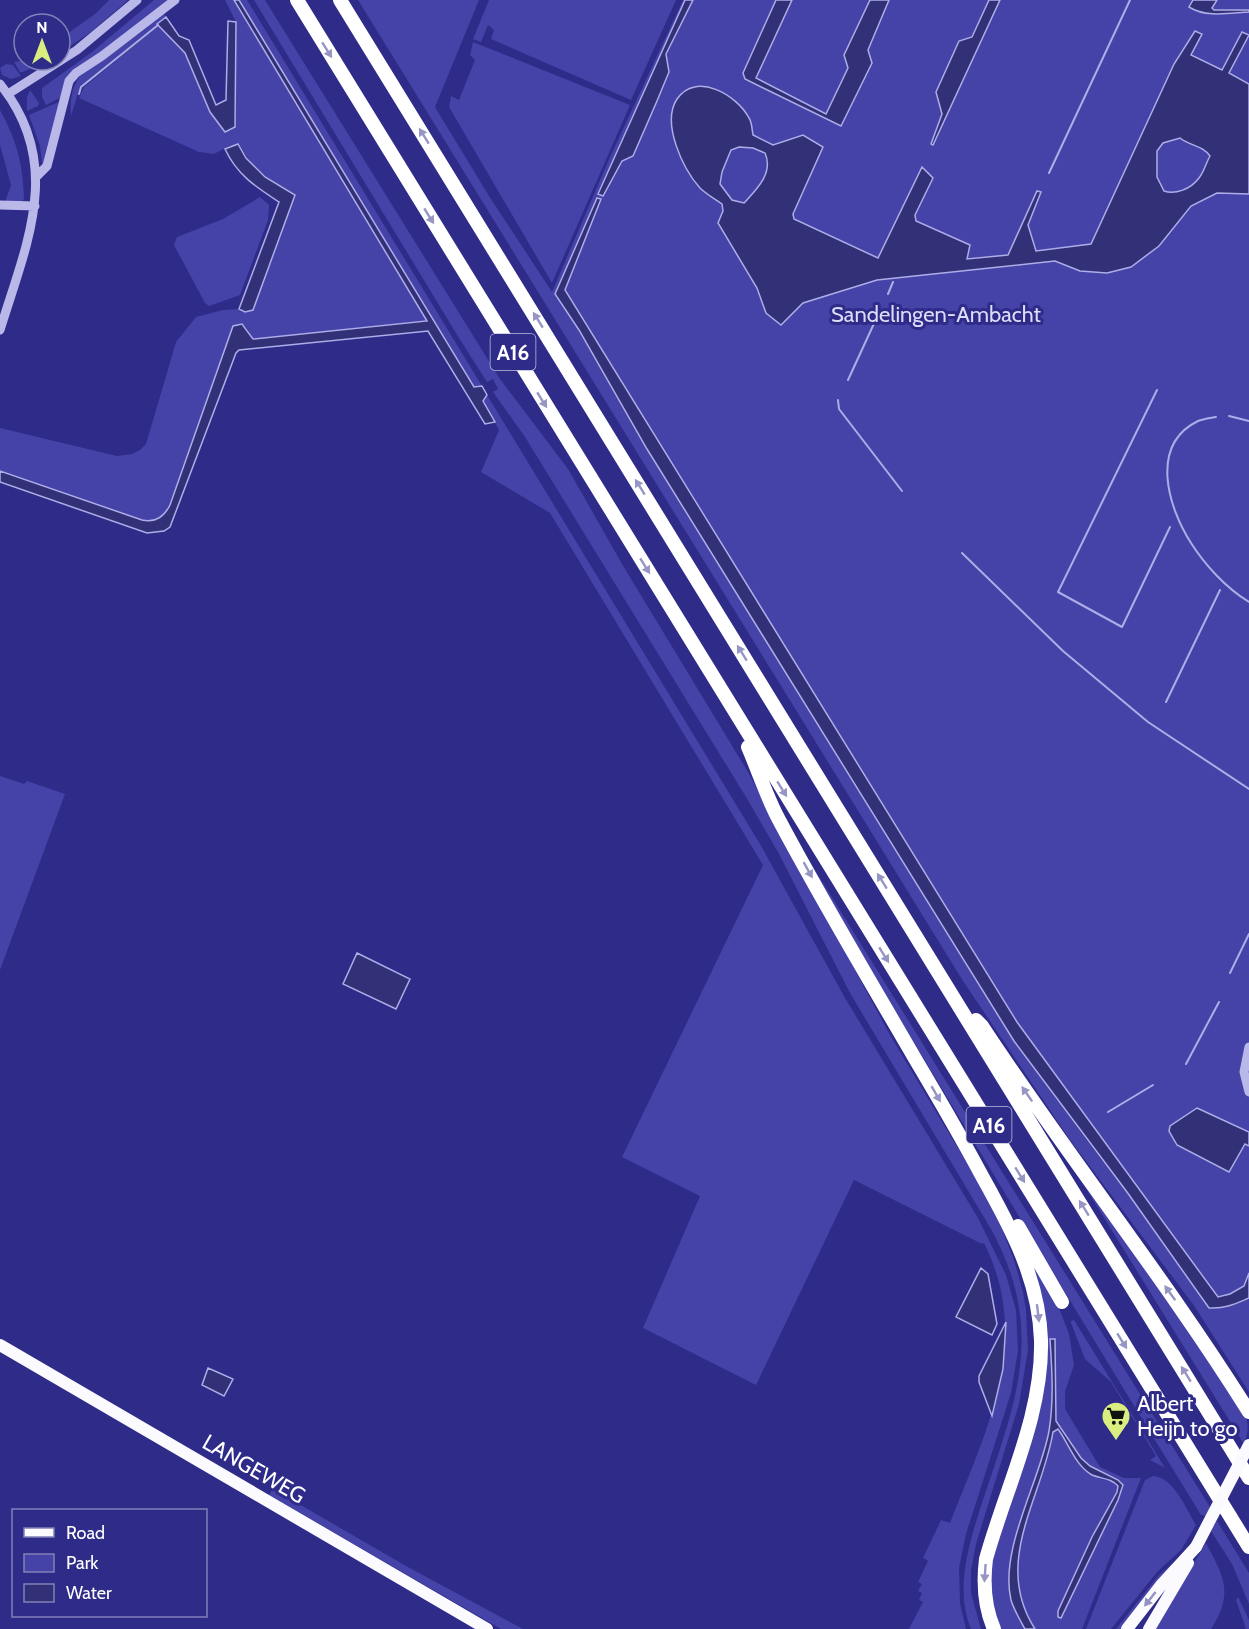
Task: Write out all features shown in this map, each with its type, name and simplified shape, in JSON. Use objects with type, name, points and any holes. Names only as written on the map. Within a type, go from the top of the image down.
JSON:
[{"type":"highway","name":"A16","points":[[297,0],[1249,1547]]},
{"type":"highway","name":"A16","points":[[340,0],[1249,1478]]},
{"type":"highway","name":"A16","points":[[729,704],[777,816],[962,1138],[1024,1257],[1036,1300],[1041,1340],[1038,1384],[1032,1413],[986,1559],[984,1580],[986,1603],[994,1629]]},
{"type":"highway","name":"A16","points":[[957,1002],[982,1026],[1024,1089],[1189,1318],[1249,1412]]},
{"type":"highway","name":"A16","points":[[962,1138],[1014,1219],[1062,1302]]},
{"type":"main road","name":"LANGEWEG","points":[[0,1345],[487,1629]]},
{"type":"main road","points":[[1149,1629],[1175,1588],[1249,1445]]},
{"type":"main road","points":[[1127,1629],[1162,1584],[1196,1547]]},
{"type":"street","points":[[8,93],[93,38],[137,0]]},
{"type":"street","points":[[37,176],[47,166],[69,81],[76,73],[175,0]]},
{"type":"street","points":[[0,84],[8,93],[28,134],[37,176],[31,229],[0,330]]},
{"type":"street","points":[[0,205],[35,206]]},
{"type":"street","points":[[1249,1047],[1244,1072],[1249,1092]]},
{"type":"green space","points":[[109,0],[128,0],[91,32],[72,45],[72,30],[95,14]]},
{"type":"green space","points":[[154,0],[171,0],[70,78],[62,97],[46,105],[42,97],[42,88],[64,72],[72,72],[72,66]]},
{"type":"green space","points":[[225,0],[235,0],[427,321],[253,339],[246,327],[228,340],[170,505],[164,516],[148,522],[0,471],[0,428],[117,456],[132,454],[146,444],[176,342],[196,317],[223,310],[239,309],[245,312],[277,242],[294,195],[263,174],[240,146],[229,146],[214,154],[199,152],[79,98],[84,87],[158,26],[185,53],[210,112],[230,131],[235,127],[236,22]]},
{"type":"green space","points":[[239,0],[247,0],[482,386],[474,387]]},
{"type":"green space","points":[[254,0],[265,0],[500,379],[568,469],[625,569],[748,772],[890,1035],[977,1180],[1002,1229],[1023,1292],[1028,1350],[1019,1404],[976,1544],[971,1571],[971,1593],[981,1629],[971,1629],[966,1614],[965,1569],[971,1538],[1004,1436],[1020,1369],[1022,1336],[1018,1302],[1008,1267],[991,1229],[850,993],[779,854],[749,802],[525,437],[493,392],[498,389],[493,379],[487,382],[459,338]]},
{"type":"green space","name":"Sandelingen-Ambacht","points":[[358,0],[479,0],[435,107],[489,196],[552,292],[610,157],[683,0],[1249,0],[1249,1392],[1195,1307],[1070,1140],[963,981]],"holes":[[[786,672],[1020,1030],[1211,1300],[1094,1150],[1014,1041]]]},
{"type":"green space","points":[[489,0],[676,0],[631,100],[491,39],[494,30],[488,25],[481,42],[473,39]]},
{"type":"green space","points":[[164,13],[166,17],[80,87],[71,116],[72,95],[80,76]]},
{"type":"green space","points":[[473,42],[630,105],[552,283],[449,107],[451,96],[459,100],[475,60],[470,55]]},
{"type":"green space","points":[[6,64],[12,65],[12,72],[18,72],[21,76],[11,79],[2,75],[0,68]]},
{"type":"green space","points":[[30,90],[39,103],[38,106],[27,111],[27,97]]},
{"type":"green space","points":[[61,101],[44,167],[40,146],[29,115]]},
{"type":"green space","points":[[0,110],[18,153],[23,186],[24,199],[22,202],[5,202],[11,185],[0,145]]},
{"type":"green space","points":[[260,197],[269,205],[268,220],[240,295],[209,306],[205,303],[174,245],[177,237],[223,219]]},
{"type":"green space","points":[[487,395],[760,844],[845,998],[978,1218],[1006,1275],[1016,1310],[1018,1351],[1011,1393],[966,1534],[959,1568],[960,1603],[966,1629],[909,1629],[923,1602],[919,1600],[922,1593],[918,1591],[922,1584],[918,1582],[928,1561],[923,1558],[941,1520],[950,1523],[977,1454],[999,1385],[1004,1350],[1004,1315],[998,1279],[984,1243],[854,1180],[756,1385],[643,1328],[700,1196],[622,1157],[763,865],[550,513],[481,472],[499,430],[483,401]]},
{"type":"green space","points":[[0,776],[24,784],[27,781],[65,794],[0,970]]},
{"type":"green space","points":[[797,841],[1210,1507],[1206,1516],[1201,1515],[1061,1286],[830,903]]},
{"type":"green space","points":[[1085,1187],[1157,1283],[1243,1409],[1248,1427],[1244,1444]]},
{"type":"green space","points":[[1027,1252],[1054,1295],[1069,1334],[1074,1365],[1065,1391],[1065,1409],[1100,1467],[1124,1478],[1141,1478],[1082,1629],[995,1629],[986,1580],[1039,1389]]},
{"type":"green space","points":[[1074,1320],[1165,1468],[1150,1460],[1156,1456],[1111,1382],[1085,1359],[1071,1323]]},
{"type":"green space","points":[[1153,1476],[1167,1482],[1173,1488],[1196,1525],[1181,1550],[1158,1571],[1111,1629],[1086,1629],[1145,1480]]},
{"type":"green space","points":[[273,1489],[406,1566],[523,1629],[501,1629],[269,1495]]},
{"type":"green space","points":[[1217,1521],[1249,1573],[1249,1604],[1232,1564],[1211,1531]]},
{"type":"green space","points":[[1206,1543],[1218,1566],[1224,1585],[1222,1605],[1211,1629],[1154,1629]]},
{"type":"green space","points":[[1178,1559],[1125,1629],[1116,1629],[1159,1575]]},
{"type":"green space","points":[[1238,1597],[1249,1620],[1249,1629],[1246,1629],[1236,1600]]},
{"type":"water","points":[[234,0],[239,0],[474,387],[482,386],[487,395],[483,401],[495,422],[485,424],[428,331],[239,350],[170,527],[164,531],[147,533],[0,482],[0,471],[142,520],[155,520],[165,513],[170,505],[233,326],[242,324],[253,339],[427,321]]},
{"type":"water","points":[[685,0],[693,0],[666,54],[669,72],[633,156],[622,161],[603,196],[598,194]]},
{"type":"water","points":[[776,0],[792,0],[756,78],[826,114],[848,68],[844,55],[870,0],[889,0],[868,50],[872,63],[841,126],[745,79],[743,73]]},
{"type":"water","points":[[989,0],[1000,0],[933,145],[931,144],[942,114],[936,92],[959,41],[972,37]]},
{"type":"water","points":[[1193,0],[1217,0],[1212,8],[1214,10],[1249,10],[1249,12],[1203,13],[1189,7]]},
{"type":"water","points":[[166,17],[179,36],[189,40],[216,105],[226,100],[228,21],[236,22],[235,127],[225,132],[210,112],[185,53],[157,24]]},
{"type":"water","points":[[1195,31],[1202,34],[1191,55],[1222,70],[1242,32],[1249,35],[1229,73],[1249,84],[1249,194],[1217,193],[1191,206],[1159,246],[1131,267],[1107,273],[1080,271],[1055,261],[877,280],[803,303],[781,325],[766,313],[757,288],[718,223],[723,211],[722,204],[702,190],[693,180],[681,158],[671,120],[677,99],[685,91],[695,87],[705,87],[726,94],[743,109],[750,120],[753,135],[773,145],[803,135],[823,147],[793,214],[794,219],[878,258],[922,167],[933,178],[915,215],[916,221],[970,245],[967,259],[1008,255],[1037,191],[1041,192],[1028,225],[1036,251],[1091,244],[1174,64]],"holes":[[[1180,138],[1210,156],[1196,182],[1178,192],[1164,191],[1157,177],[1157,151],[1163,143]],[[739,147],[753,148],[765,153],[767,160],[762,181],[744,203],[732,200],[720,184],[731,150]]]},
{"type":"water","points":[[238,144],[246,158],[265,177],[295,195],[253,310],[245,312],[239,309],[279,202],[255,185],[235,166],[225,149]]},
{"type":"water","points":[[597,198],[601,199],[565,290],[1017,1022],[1218,1297],[1230,1294],[1244,1286],[1249,1273],[1249,1298],[1225,1307],[1209,1308],[1127,1192],[1014,1041],[647,449],[579,330],[555,294]]},
{"type":"water","points":[[357,953],[410,979],[396,1009],[343,984]]},
{"type":"water","points":[[1197,1108],[1249,1132],[1249,1146],[1245,1144],[1229,1172],[1177,1145],[1169,1131],[1170,1126]]},
{"type":"water","points":[[981,1268],[988,1274],[997,1324],[992,1335],[956,1317]]},
{"type":"water","points":[[1006,1322],[1003,1369],[992,1416],[979,1382],[979,1376]]},
{"type":"water","points":[[1050,1339],[1055,1339],[1056,1421],[1081,1458],[1090,1466],[1118,1480],[1123,1485],[1118,1500],[1061,1618],[1058,1617],[1058,1611],[1118,1486],[1112,1481],[1086,1471],[1058,1429],[1053,1432],[1024,1530],[1019,1555],[1018,1579],[1023,1604],[1035,1629],[1025,1629],[1011,1600],[1009,1580],[1015,1537],[1044,1451],[1051,1420]]},
{"type":"water","points":[[208,1368],[233,1379],[224,1396],[202,1385]]},
{"type":"waterway","points":[[1049,173],[1130,0]]},
{"type":"waterway","points":[[79,94],[81,87],[158,25]]},
{"type":"waterway","points":[[888,294],[893,282]]},
{"type":"waterway","points":[[848,380],[877,317]]},
{"type":"waterway","points":[[1157,390],[1058,592],[1122,627],[1170,527]]},
{"type":"waterway","points":[[838,400],[839,409],[902,491]]},
{"type":"waterway","points":[[1229,416],[1249,421]]},
{"type":"waterway","points":[[1216,417],[1198,421],[1183,432],[1173,445],[1168,461],[1170,495],[1191,543],[1209,568],[1249,602]]},
{"type":"waterway","points":[[962,553],[1063,651],[1148,722],[1249,789]]},
{"type":"waterway","points":[[1166,702],[1220,590]]},
{"type":"waterway","points":[[1230,973],[1249,934]]},
{"type":"waterway","points":[[1186,1064],[1219,1002]]},
{"type":"waterway","points":[[1108,1112],[1153,1085]]},
{"type":"place","name":"Albert Heijn to go","points":[[1116,1442]]}]
